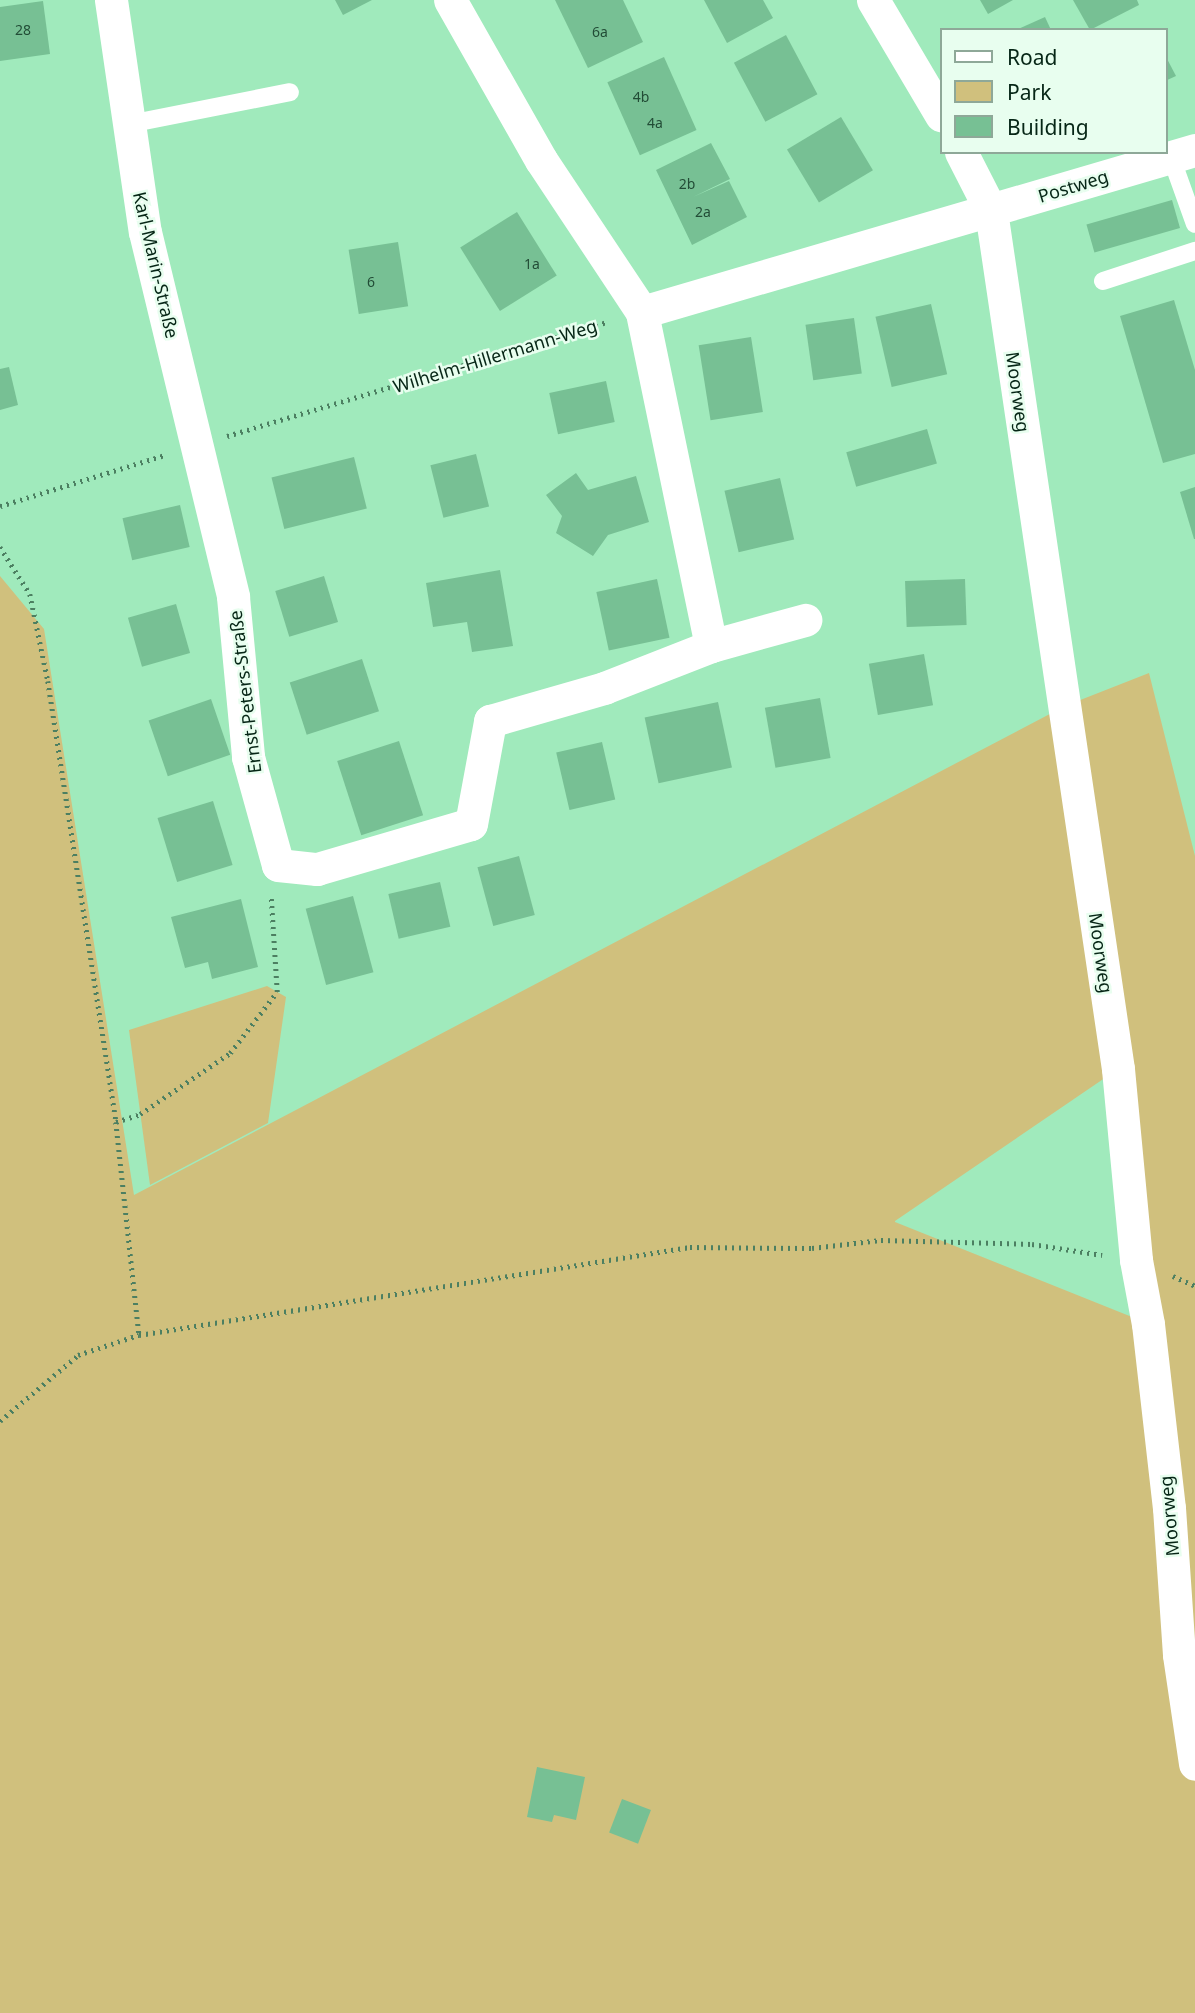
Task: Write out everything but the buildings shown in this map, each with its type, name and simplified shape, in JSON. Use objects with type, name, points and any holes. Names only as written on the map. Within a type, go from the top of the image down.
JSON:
[{"type":"street","name":"Karl-Marin-Straße","points":[[111,0],[145,232],[200,444]]},
{"type":"street","points":[[450,0],[541,160],[642,312],[711,646]]},
{"type":"street","points":[[873,0],[940,113]]},
{"type":"street","name":"Postweg","points":[[991,211],[1183,153]]},
{"type":"street","name":"Moorweg","points":[[962,154],[991,211],[1118,1069],[1136,1260],[1187,1661],[1195,1764]]},
{"type":"street","points":[[642,312],[991,211]]},
{"type":"street","name":"Ernst-Peters-Straße","points":[[200,444],[233,597],[248,757],[278,865]]},
{"type":"street","points":[[278,865],[317,869],[471,824],[490,721],[604,688],[711,646],[805,620]]},
{"type":"lane","points":[[129,124],[290,92]]},
{"type":"lane","points":[[1183,153],[1195,224]]},
{"type":"lane","points":[[1103,281],[1195,251]]},
{"type":"path","name":"Wilhelm-Hillermann-Weg","points":[[0,506],[642,312]]},
{"type":"path","points":[[0,547],[30,593],[46,668],[116,1122],[139,1335]]},
{"type":"path","points":[[116,1122],[140,1114],[230,1053],[277,992],[270,892],[278,865]]},
{"type":"path","points":[[0,1421],[78,1355],[139,1335],[690,1247],[812,1248],[881,1240],[1032,1244],[1136,1260],[1195,1286]]},
{"type":"green space","points":[[0,576],[44,629],[134,1195],[1065,706],[1149,673],[1195,856],[1195,2013],[0,2013]],"holes":[[[1118,1069],[1147,1323],[895,1222],[895,1221]]]},
{"type":"green space","points":[[267,986],[286,997],[268,1123],[150,1185],[129,1030]]}]
